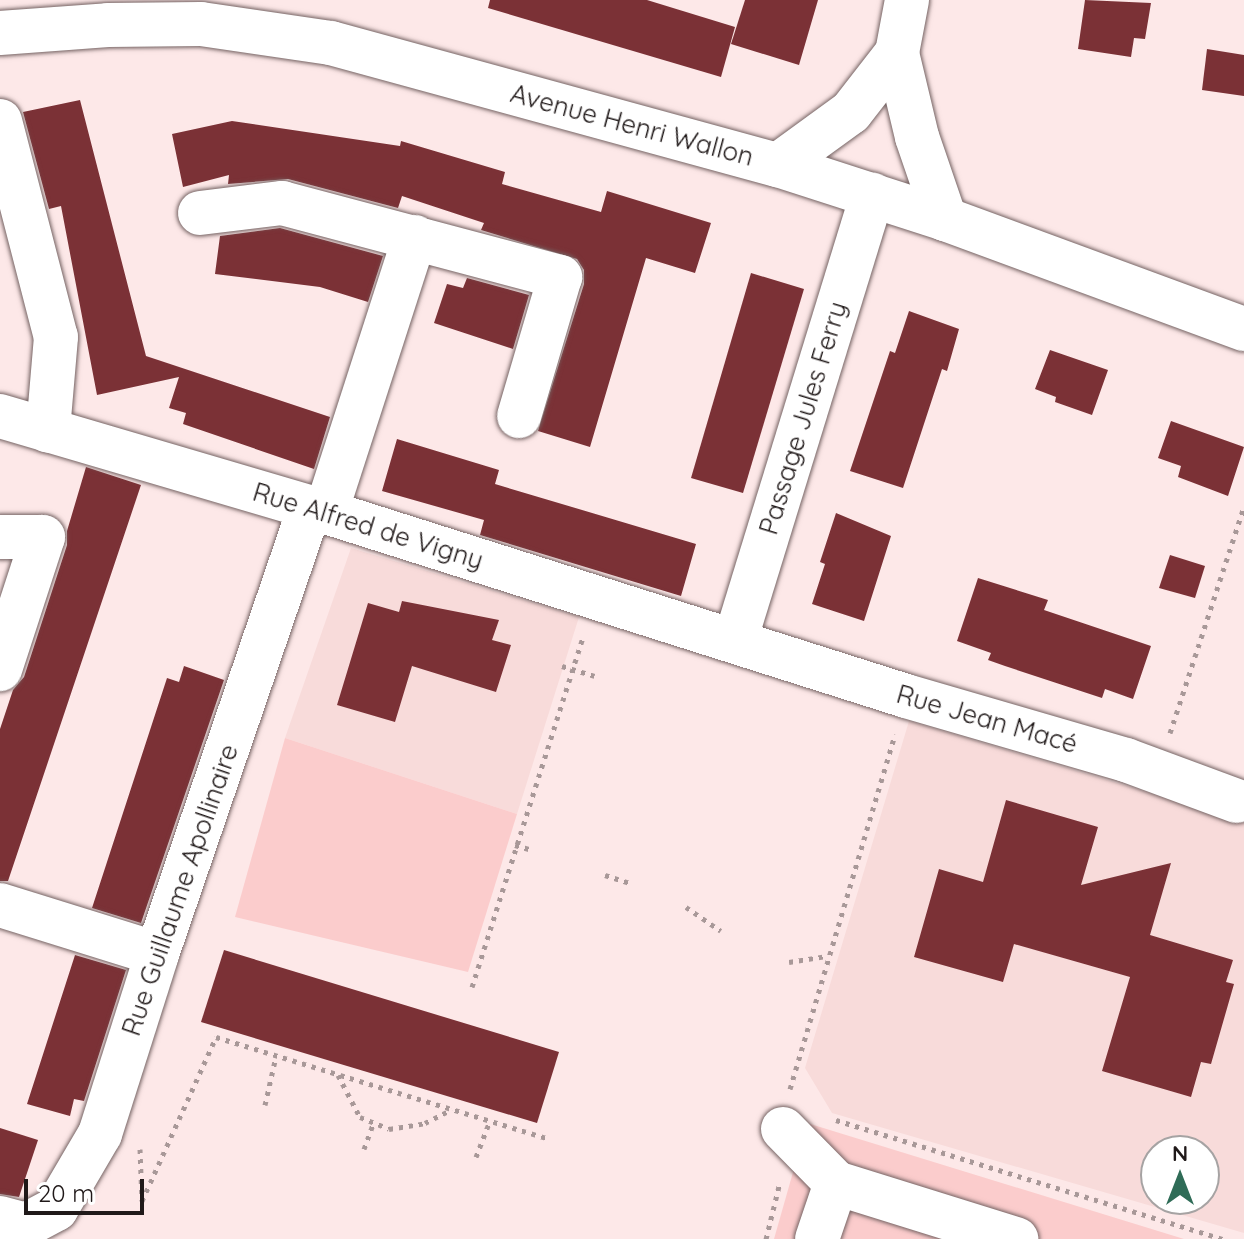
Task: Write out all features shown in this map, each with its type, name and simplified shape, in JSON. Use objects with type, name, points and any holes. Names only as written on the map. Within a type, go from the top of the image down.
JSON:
[{"type":"street","points":[[907,0],[897,53],[917,137],[945,219]]},
{"type":"street","name":"Avenue Henri Wallon","points":[[0,33],[108,25],[201,24],[331,43],[778,165],[945,219],[1244,329]]},
{"type":"street","points":[[778,165],[851,112],[897,53]]},
{"type":"street","points":[[0,121],[56,337],[48,431]]},
{"type":"street","name":"Passage Jules Ferry","points":[[735,641],[872,195]]},
{"type":"street","points":[[200,213],[282,203],[560,277],[519,416]]},
{"type":"street","name":"Rue Guillaume Apollinaire","points":[[0,1218],[26,1225],[56,1209],[100,1134],[157,954],[415,237]]},
{"type":"street","name":"Rue Alfred de Vigny","points":[[0,416],[318,510],[735,641]]},
{"type":"street","points":[[0,537],[43,537],[0,669]]},
{"type":"street","name":"Rue Jean Macé","points":[[735,641],[1157,771],[1237,801]]},
{"type":"street","points":[[0,905],[157,954]]},
{"type":"street","points":[[783,1129],[836,1183],[1016,1239]]},
{"type":"street","points":[[817,1239],[836,1183]]},
{"type":"path","points":[[1157,771],[1244,506]]},
{"type":"path","points":[[472,987],[596,598]]},
{"type":"path","points":[[562,666],[594,676]]},
{"type":"path","points":[[766,1239],[777,1201],[783,1129],[790,1090],[906,696]]},
{"type":"path","points":[[515,845],[533,850]]},
{"type":"path","points":[[605,875],[633,884]]},
{"type":"path","points":[[686,907],[721,931]]},
{"type":"path","points":[[789,962],[828,956]]},
{"type":"path","points":[[140,1140],[142,1201],[216,1037],[547,1138]]},
{"type":"path","points":[[265,1105],[276,1056]]},
{"type":"path","points":[[337,1074],[360,1117],[389,1129],[425,1123],[452,1109]]},
{"type":"path","points":[[783,1129],[808,1111],[1223,1239]]},
{"type":"path","points":[[476,1157],[490,1121]]},
{"type":"path","points":[[364,1149],[373,1124]]},
{"type":"shaded area","points":[[351,548],[579,617],[517,814],[285,738]]},
{"type":"shaded area","points":[[909,721],[1244,821],[1244,1233],[1182,1215],[1220,1215],[1220,1135],[1140,1135],[1140,1203],[832,1113],[805,1068]]},
{"type":"shaded area","points":[[285,738],[517,814],[468,972],[235,917]]},
{"type":"shaded area","points":[[807,1123],[1184,1239],[774,1239]]},
{"type":"building","points":[[490,0],[647,0],[735,27],[721,77],[488,8]]},
{"type":"building","points":[[745,0],[818,0],[799,65],[731,44]]},
{"type":"building","points":[[1085,0],[1151,3],[1145,39],[1134,38],[1131,57],[1078,49]]},
{"type":"building","points":[[1207,49],[1244,55],[1244,96],[1202,90]]},
{"type":"building","points":[[80,100],[146,356],[330,417],[314,469],[183,424],[186,413],[169,408],[179,377],[97,395],[61,206],[49,209],[23,112]]},
{"type":"building","points":[[232,121],[400,146],[401,141],[505,172],[502,184],[601,212],[607,191],[711,223],[695,273],[646,258],[590,447],[538,431],[584,284],[584,270],[577,259],[481,230],[484,223],[402,196],[398,208],[288,179],[228,184],[229,175],[183,187],[172,134]]},
{"type":"building","points":[[280,228],[383,256],[368,302],[320,287],[215,274],[220,236]]},
{"type":"building","points":[[751,273],[804,289],[743,493],[691,478]]},
{"type":"building","points":[[467,278],[529,295],[513,349],[434,323],[447,284],[463,288]]},
{"type":"building","points":[[909,311],[959,329],[947,371],[942,369],[903,488],[850,471],[890,351],[895,353]]},
{"type":"building","points":[[1050,350],[1108,370],[1092,415],[1055,402],[1056,397],[1035,389]]},
{"type":"building","points":[[1171,421],[1244,447],[1228,496],[1178,477],[1181,466],[1158,458]]},
{"type":"building","points":[[397,439],[499,470],[495,484],[696,544],[681,596],[480,535],[484,520],[382,491]]},
{"type":"building","points":[[86,467],[141,485],[8,881],[0,881],[0,729],[13,690],[24,677],[67,545],[67,531]]},
{"type":"building","points":[[836,513],[891,536],[864,621],[812,604],[825,564],[820,562]]},
{"type":"building","points":[[1170,555],[1205,566],[1195,598],[1159,588]]},
{"type":"building","points":[[978,578],[1048,600],[1044,610],[1151,646],[1133,699],[1105,689],[1102,698],[988,660],[991,653],[957,641]]},
{"type":"building","points":[[402,601],[499,620],[492,640],[511,645],[496,692],[412,666],[395,722],[337,705],[368,603],[399,612]]},
{"type":"building","points":[[184,666],[224,680],[141,923],[92,908],[167,678],[179,682]]},
{"type":"building","points":[[1006,800],[1098,827],[1081,885],[1171,863],[1150,935],[1233,960],[1226,982],[1234,984],[1211,1064],[1201,1062],[1191,1097],[1102,1071],[1130,977],[1014,944],[1003,982],[914,957],[939,869],[983,882]]},
{"type":"building","points":[[224,950],[559,1052],[537,1123],[201,1022]]},
{"type":"building","points":[[75,955],[126,970],[84,1101],[74,1099],[70,1116],[27,1104]]},
{"type":"building","points":[[0,1128],[38,1140],[19,1197],[0,1194]]}]
